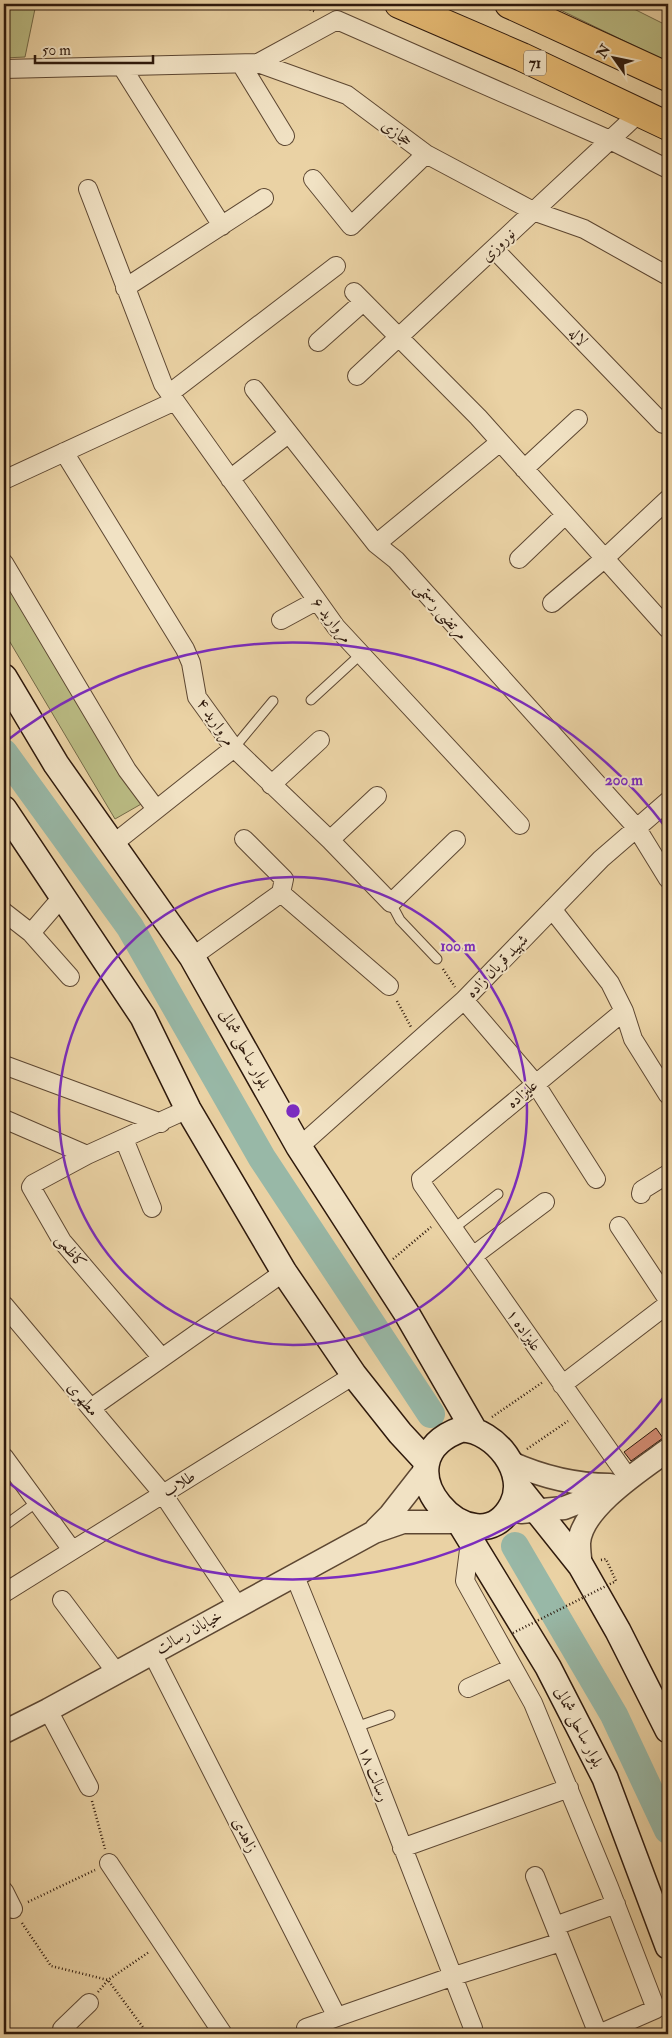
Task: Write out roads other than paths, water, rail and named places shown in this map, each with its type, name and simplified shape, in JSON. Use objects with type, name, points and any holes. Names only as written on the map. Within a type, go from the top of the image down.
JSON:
[{"type":"highway","name":"71","points":[[399,4],[522,57],[668,126]]},
{"type":"highway","points":[[509,4],[668,77]]},
{"type":"main road","name":"بلوار ساحلی شمالی","points":[[4,677],[56,764],[192,957],[299,1147],[407,1314],[474,1430]]},
{"type":"main road","points":[[4,809],[143,1017],[188,1109],[284,1272],[354,1375],[426,1464]]},
{"type":"main road","points":[[518,1487],[515,1500],[508,1513],[494,1524],[462,1529],[434,1498],[427,1483],[426,1464],[434,1447],[450,1433],[462,1429],[474,1430],[489,1438],[509,1462],[518,1487],[581,1566],[618,1631],[668,1730]]},
{"type":"main road","name":"بلوار ساحلی شمالی","points":[[462,1529],[488,1567],[548,1667],[604,1775],[668,1946]]},
{"type":"street","name":"حجازی","points":[[258,63],[337,20],[610,140]]},
{"type":"street","name":"حجازی","points":[[4,69],[258,63],[347,95],[426,154],[534,211],[584,229],[668,276]]},
{"type":"street","points":[[241,64],[285,136]]},
{"type":"street","points":[[122,66],[222,226]]},
{"type":"street","name":"نوروزی","points":[[357,376],[399,339],[639,113]]},
{"type":"street","points":[[610,140],[668,169]]},
{"type":"street","points":[[313,179],[351,226],[426,154]]},
{"type":"street","name":"مروارید ۶","points":[[88,189],[162,384],[316,601],[360,655],[520,825]]},
{"type":"street","points":[[125,288],[264,198]]},
{"type":"street","name":"لاله","points":[[494,249],[663,424]]},
{"type":"street","points":[[4,480],[172,397],[336,266]]},
{"type":"street","points":[[318,342],[358,297],[452,389],[604,559],[666,622]]},
{"type":"street","name":"مرتضی رستمی","points":[[254,389],[376,544],[396,560],[636,827],[668,879]]},
{"type":"street","points":[[524,469],[578,419]]},
{"type":"street","points":[[230,479],[288,434]]},
{"type":"street","points":[[376,544],[500,442]]},
{"type":"street","name":"مروارید ۴","points":[[64,452],[186,649],[191,663],[197,698],[234,748],[330,840],[391,903]]},
{"type":"street","points":[[552,603],[666,507]]},
{"type":"street","points":[[519,559],[565,515]]},
{"type":"street","points":[[4,562],[128,770],[156,808]]},
{"type":"street","points":[[281,620],[316,601]]},
{"type":"street","points":[[271,785],[320,740]]},
{"type":"street","points":[[113,844],[234,748]]},
{"type":"street","points":[[330,840],[376,796]]},
{"type":"street","name":"شهید قربان زاده","points":[[299,1147],[464,1000],[601,859],[668,801]]},
{"type":"street","points":[[192,957],[281,893],[284,878],[244,840]]},
{"type":"street","points":[[391,903],[456,840]]},
{"type":"street","points":[[281,893],[389,986]]},
{"type":"street","points":[[31,933],[62,897]]},
{"type":"street","points":[[552,909],[610,983],[624,1011],[633,1040],[668,1095]]},
{"type":"street","points":[[4,912],[31,933],[70,977]]},
{"type":"street","points":[[464,1000],[535,1083],[596,1179]]},
{"type":"street","name":"علیزاده","points":[[421,1179],[624,1011]]},
{"type":"street","points":[[4,1065],[161,1123]]},
{"type":"street","points":[[4,1119],[88,1155],[188,1109]]},
{"type":"street","points":[[124,1139],[152,1208]]},
{"type":"street","name":"کاظمی","points":[[88,1155],[33,1184],[31,1187],[32,1192],[62,1241],[162,1358]]},
{"type":"street","points":[[641,1194],[642,1190],[668,1174]]},
{"type":"street","name":"علیزاده ۱","points":[[421,1179],[422,1184],[581,1412],[625,1482]]},
{"type":"street","points":[[473,1256],[545,1202]]},
{"type":"street","points":[[619,1226],[668,1300]]},
{"type":"street","points":[[91,1408],[284,1272]]},
{"type":"street","points":[[558,1379],[668,1304]]},
{"type":"street","name":"مطهری","points":[[4,1305],[162,1494],[237,1605]]},
{"type":"street","name":"طلاب","points":[[5,1591],[354,1375]]},
{"type":"street","points":[[581,1566],[579,1541],[592,1512],[625,1482],[667,1454]]},
{"type":"street","points":[[4,1457],[72,1550]]},
{"type":"street","points":[[509,1462],[540,1476],[581,1485],[625,1482]]},
{"type":"street","name":"خیابان رسالت","points":[[374,1532],[390,1515],[426,1464]]},
{"type":"street","points":[[508,1513],[564,1508],[625,1482]]},
{"type":"street","name":"خیابان رسالت","points":[[5,1729],[48,1710],[237,1605],[374,1532],[403,1522],[462,1529]]},
{"type":"street","points":[[462,1529],[465,1581],[512,1668],[533,1702],[616,1904],[656,2009],[598,2034],[535,1876]]},
{"type":"street","name":"رسالت ۱۸","points":[[294,1574],[356,1727],[451,1977],[474,2031]]},
{"type":"street","points":[[62,1600],[116,1672]]},
{"type":"street","name":"زاهدی","points":[[152,1653],[337,2017]]},
{"type":"street","points":[[468,1688],[512,1668]]},
{"type":"street","points":[[48,1710],[88,1788]]},
{"type":"street","points":[[402,1848],[569,1788]]},
{"type":"street","points":[[109,1863],[224,2034]]},
{"type":"street","points":[[4,1891],[13,1909]]},
{"type":"street","points":[[306,2028],[451,1977],[558,1934],[616,1904]]},
{"type":"street","points":[[62,2032],[89,2003]]},
{"type":"lane","points":[[311,700],[360,655]]},
{"type":"lane","points":[[234,748],[273,701]]},
{"type":"lane","points":[[391,903],[400,920],[437,959]]},
{"type":"lane","points":[[449,1222],[498,1194]]},
{"type":"lane","points":[[4,1526],[37,1502]]},
{"type":"lane","points":[[356,1727],[390,1715]]},
{"type":"waterway","points":[[4,753],[130,927],[262,1158],[431,1414]]},
{"type":"waterway","points":[[515,1546],[614,1715],[668,1830]]}]
